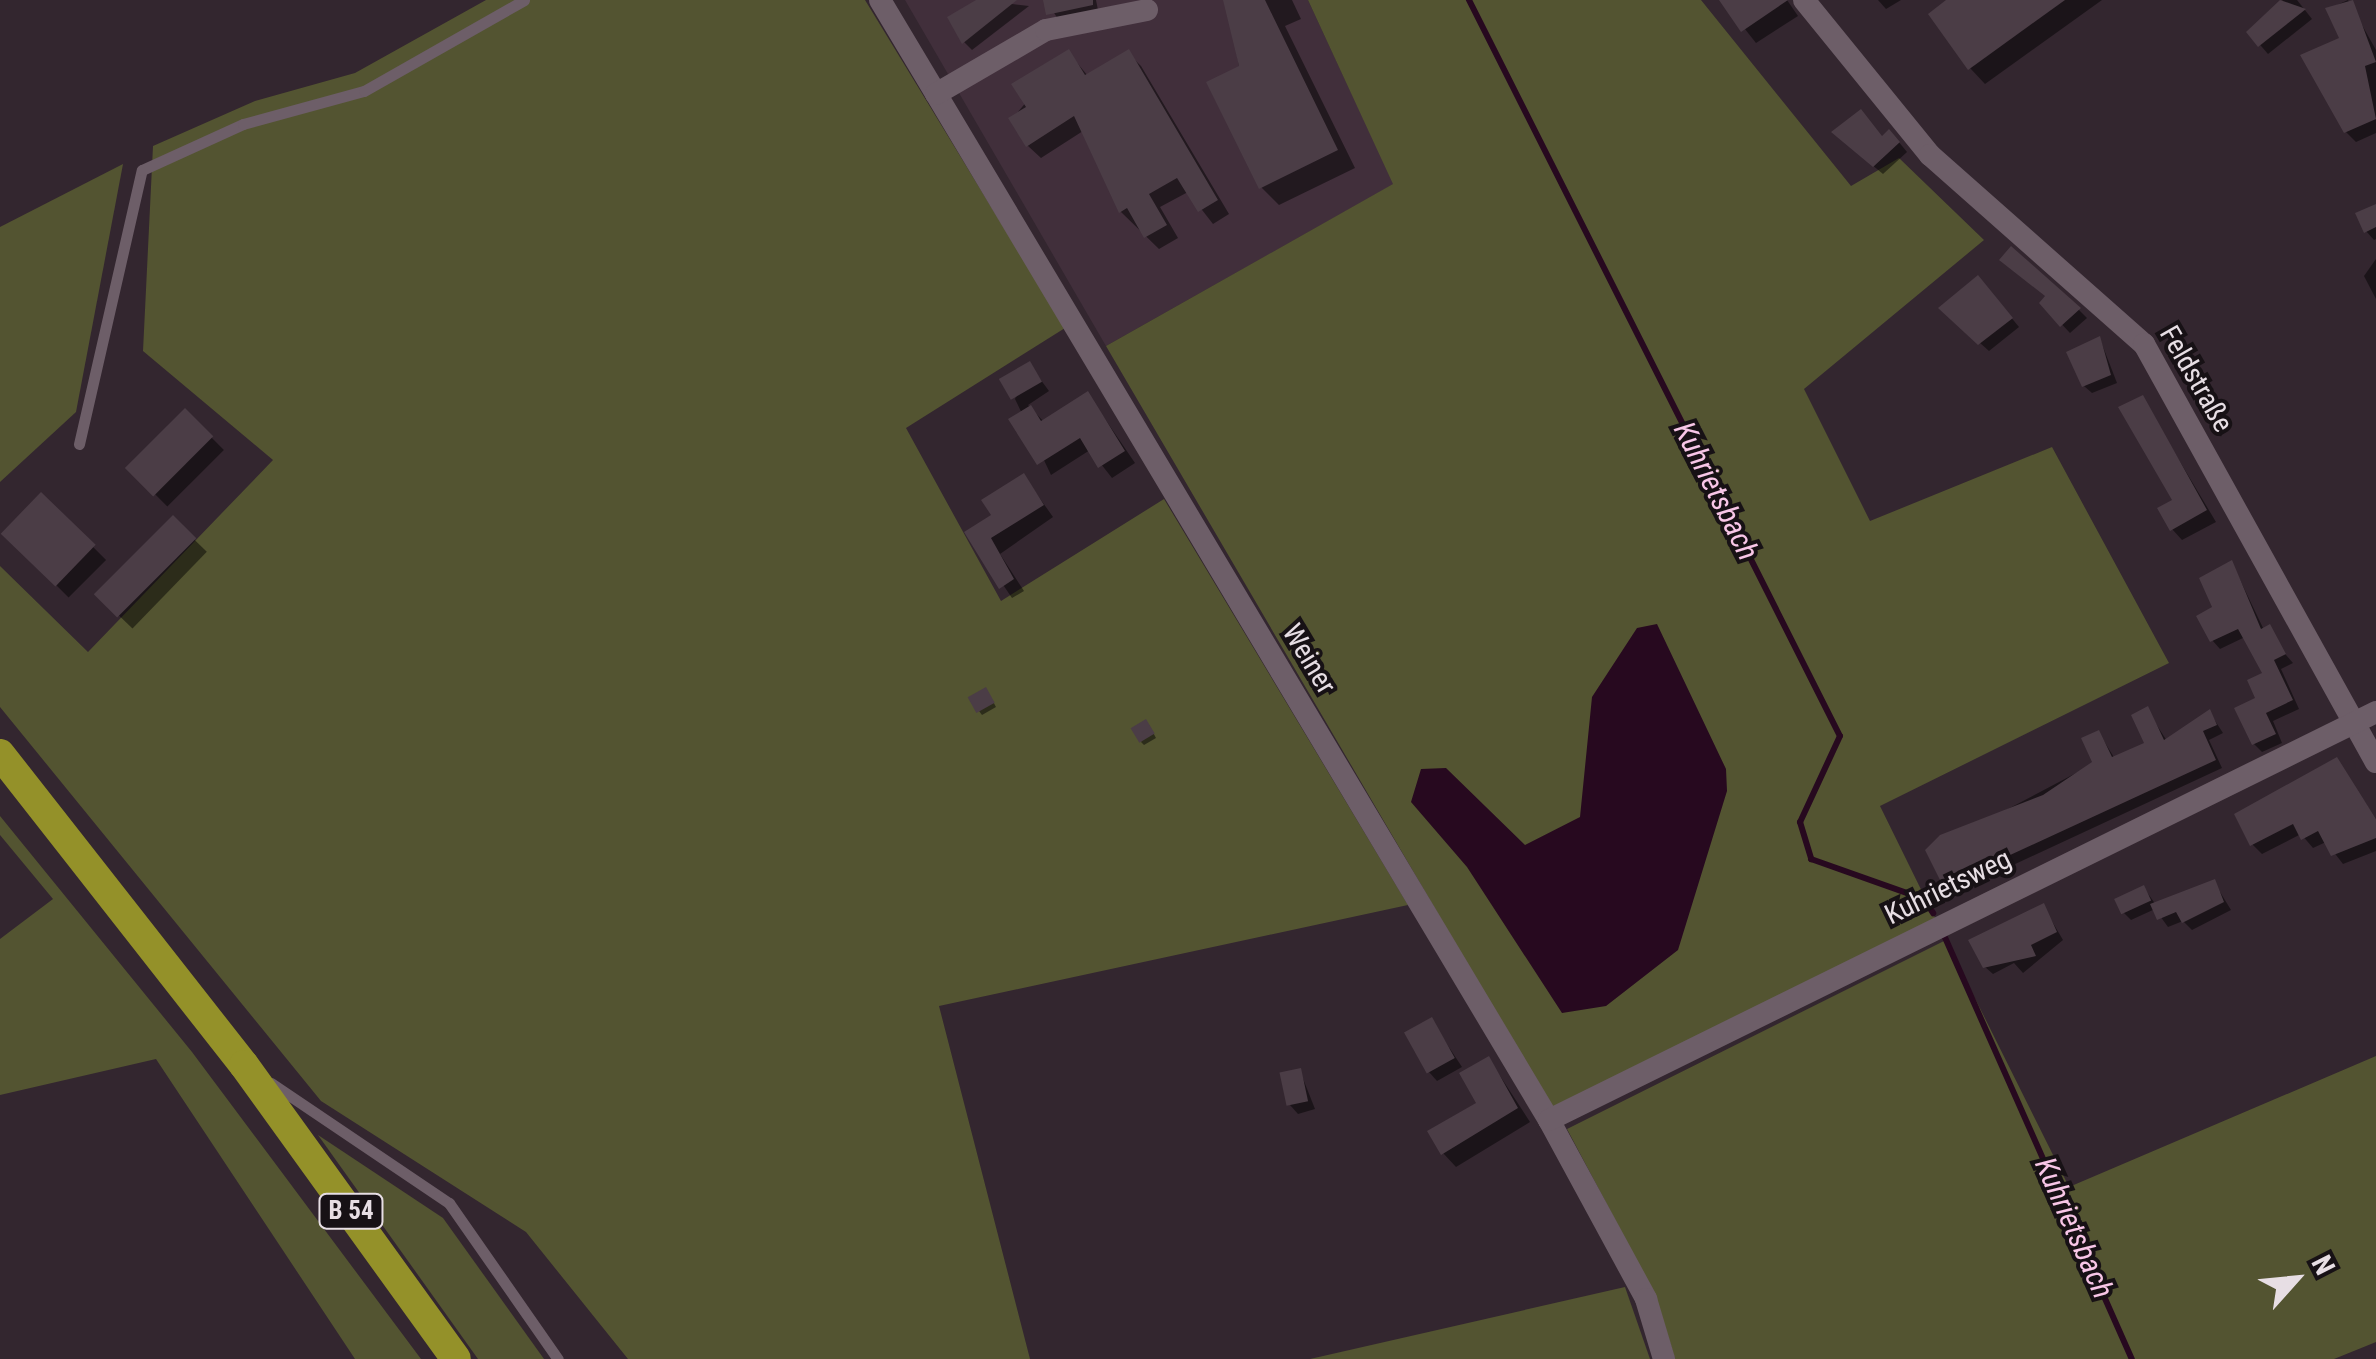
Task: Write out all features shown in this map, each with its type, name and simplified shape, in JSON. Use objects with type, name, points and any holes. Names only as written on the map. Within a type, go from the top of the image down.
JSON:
[{"type":"highway","name":"B 54","points":[[0,754],[11,776],[244,1065],[456,1359]]},
{"type":"street","name":"Weiner","points":[[880,0],[1548,1120],[1646,1299],[1664,1359]]},
{"type":"street","name":"Feldstraße","points":[[1804,0],[1930,155],[2144,344],[2376,762]]},
{"type":"street","points":[[936,94],[1046,30],[1147,10]]},
{"type":"street","name":"Kuhrietsweg","points":[[1548,1120],[2376,712]]},
{"type":"lane","points":[[79,444],[142,170],[244,124],[364,91],[524,0]]},
{"type":"lane","points":[[244,1065],[450,1203],[558,1359]]},
{"type":"shaded area","points":[[905,0],[1308,0],[1394,184],[1106,346]]},
{"type":"shaded area","points":[[1657,624],[1726,769],[1727,791],[1678,950],[1606,1006],[1562,1013],[1467,867],[1411,802],[1421,769],[1446,768],[1525,845],[1580,817],[1592,697],[1637,628]]},
{"type":"green space","points":[[486,0],[865,0],[1065,328],[906,428],[1001,601],[1164,499],[1408,905],[939,1006],[1030,1359],[628,1359],[526,1232],[321,1101],[0,707],[0,566],[88,652],[273,460],[143,351],[153,146],[255,101],[355,73]]},
{"type":"green space","points":[[1308,0],[1701,0],[1851,186],[1899,158],[1984,240],[1804,389],[1870,521],[2052,447],[2169,663],[1880,806],[1936,920],[1554,1112],[1106,346],[1393,184]]},
{"type":"green space","points":[[123,164],[76,412],[0,482],[0,227]]},
{"type":"green space","points":[[0,816],[192,1052],[421,1359],[355,1359],[156,1059],[0,1095],[0,939],[53,899],[0,835]]},
{"type":"green space","points":[[1946,940],[2069,1187],[2376,1056],[2376,1342],[2334,1359],[1675,1359],[1656,1297],[1567,1129]]},
{"type":"green space","points":[[318,1135],[443,1218],[544,1359],[478,1359]]},
{"type":"green space","points":[[1625,1287],[1650,1359],[1310,1359]]},
{"type":"building","points":[[976,0],[1017,0],[962,44],[947,17]]},
{"type":"building","points":[[1043,0],[1093,0],[1093,5],[1046,15]]},
{"type":"building","points":[[1223,0],[1265,0],[1338,150],[1259,189],[1206,82],[1239,66]]},
{"type":"building","points":[[1719,0],[1788,0],[1741,32]]},
{"type":"building","points":[[1946,0],[2065,0],[1968,70],[1928,14]]},
{"type":"building","points":[[2280,0],[2306,9],[2258,47],[2246,32]]},
{"type":"building","points":[[2353,0],[2376,62],[2365,66],[2376,119],[2344,133],[2300,55],[2339,38],[2325,8]]},
{"type":"building","points":[[1069,49],[1085,75],[1129,49],[1218,200],[1198,212],[1177,178],[1149,194],[1167,225],[1144,238],[1127,208],[1119,213],[1074,116],[1026,147],[1008,118],[1026,107],[1011,84]]},
{"type":"building","points":[[1861,109],[1882,136],[1889,129],[1900,142],[1873,167],[1831,132]]},
{"type":"building","points":[[2376,204],[2376,227],[2364,233],[2355,213]]},
{"type":"building","points":[[2011,246],[2081,308],[2060,327],[2039,303],[2045,296],[1999,260]]},
{"type":"building","points":[[1978,275],[2013,318],[1978,345],[1938,308]]},
{"type":"building","points":[[2100,336],[2111,375],[2082,387],[2066,352]]},
{"type":"building","points":[[1030,361],[1042,382],[1011,400],[999,379]]},
{"type":"building","points":[[1088,391],[1125,451],[1098,468],[1080,438],[1037,465],[1008,419],[1031,405],[1041,421]]},
{"type":"building","points":[[2143,395],[2207,510],[2170,531],[2157,508],[2172,500],[2118,407]]},
{"type":"building","points":[[185,408],[213,436],[153,496],[125,468]]},
{"type":"building","points":[[1024,473],[1044,505],[991,538],[1014,579],[999,589],[964,532],[991,515],[981,500]]},
{"type":"building","points":[[41,492],[96,545],[55,587],[1,534]]},
{"type":"building","points":[[173,515],[196,538],[117,618],[94,594]]},
{"type":"building","points":[[2232,560],[2261,629],[2270,624],[2286,654],[2274,660],[2293,700],[2266,713],[2276,734],[2252,745],[2234,708],[2255,698],[2247,680],[2262,673],[2238,629],[2210,642],[2196,616],[2212,607],[2199,578]]},
{"type":"building","points":[[986,687],[995,703],[976,713],[968,697]]},
{"type":"building","points":[[2148,706],[2164,740],[2210,709],[2217,725],[2203,731],[2216,760],[1943,886],[1925,850],[1940,835],[2043,795],[2092,762],[2081,738],[2099,730],[2112,757],[2144,743],[2131,715]]},
{"type":"building","points":[[1146,719],[1155,734],[1139,743],[1131,728]]},
{"type":"building","points":[[2337,757],[2376,819],[2376,838],[2331,856],[2318,831],[2301,840],[2293,824],[2250,846],[2234,814]]},
{"type":"building","points":[[2215,879],[2224,902],[2182,923],[2176,912],[2157,920],[2150,904]]},
{"type":"building","points":[[2144,885],[2151,900],[2121,914],[2114,899]]},
{"type":"building","points":[[2044,903],[2057,932],[2031,945],[2036,956],[1983,968],[1968,940]]},
{"type":"building","points":[[1432,1017],[1455,1058],[1427,1074],[1404,1033]]},
{"type":"building","points":[[1489,1056],[1518,1108],[1441,1155],[1427,1131],[1476,1103],[1459,1073]]},
{"type":"building","points":[[1301,1068],[1308,1101],[1287,1106],[1279,1073]]},
{"type":"waterway","name":"Kuhrietsbach","points":[[1469,0],[1840,736],[1800,822],[1811,859],[1924,899],[1933,913]]},
{"type":"waterway","name":"Kuhrietsbach","points":[[1943,933],[2132,1359]]}]
